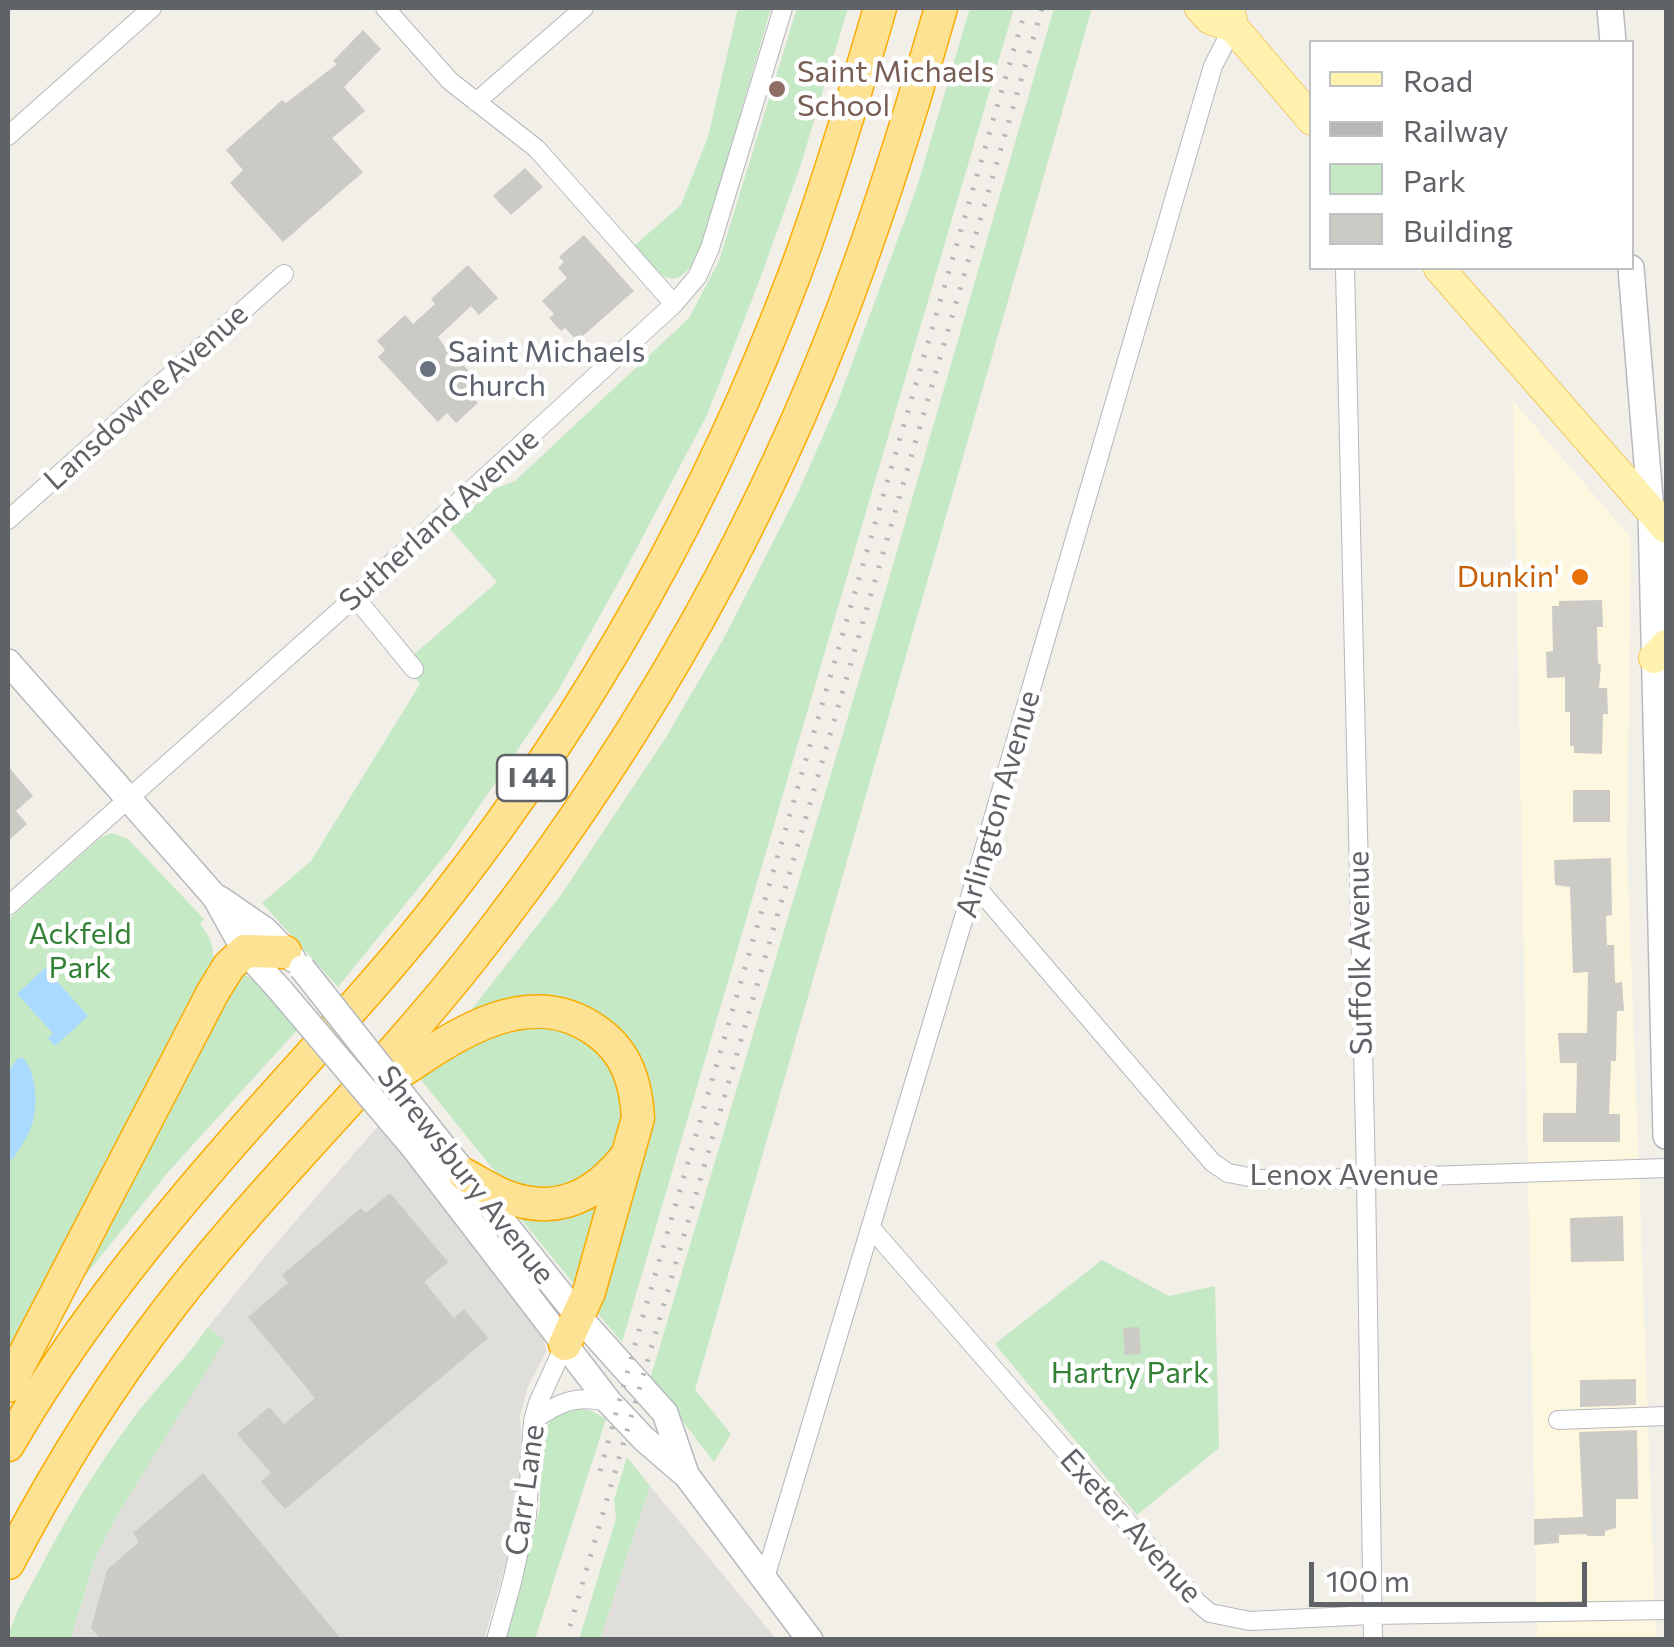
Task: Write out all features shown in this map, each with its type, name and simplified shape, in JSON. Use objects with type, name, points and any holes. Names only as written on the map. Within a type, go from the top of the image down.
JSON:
[{"type":"highway","name":"I 44","points":[[8,1445],[92,1314],[155,1233],[380,979],[446,897],[525,789],[618,644],[668,553],[756,370],[828,180],[880,8]]},
{"type":"highway","name":"I 44","points":[[8,1563],[54,1477],[160,1320],[231,1232],[410,1035],[474,956],[603,776],[701,616],[792,434],[831,341],[899,149],[941,8]]},
{"type":"highway","points":[[8,1386],[229,966],[245,951],[294,960]]},
{"type":"highway","points":[[342,1111],[452,1038],[484,1022],[520,1012],[551,1012],[584,1022],[610,1040],[628,1064],[637,1094],[638,1118],[589,1292],[572,1330]]},
{"type":"highway","points":[[465,1174],[506,1196],[530,1203],[558,1204],[586,1195],[608,1180],[628,1155]]},
{"type":"main road","points":[[1200,8],[1210,19],[1231,17],[1309,116]]},
{"type":"main road","points":[[1610,8],[1613,40]]},
{"type":"main road","points":[[1440,270],[1659,520]]},
{"type":"main road","points":[[1631,270],[1659,520],[1666,1136]]},
{"type":"main road","name":"Shrewsbury Avenue","points":[[8,662],[216,896],[265,930],[294,960],[422,1139],[572,1330],[665,1413],[687,1476]]},
{"type":"main road","name":"Shrewsbury Avenue","points":[[216,896],[245,951],[422,1139],[465,1174],[572,1330],[609,1402],[687,1476],[810,1640]]},
{"type":"street","points":[[8,136],[152,8]]},
{"type":"street","points":[[385,8],[450,81],[538,149],[674,304]]},
{"type":"street","points":[[476,102],[584,8]]},
{"type":"street","name":"Sutherland Avenue","points":[[8,906],[355,597],[674,304],[697,278],[710,248],[783,8]]},
{"type":"street","name":"Arlington Avenue","points":[[764,1582],[974,884],[1213,66],[1231,17]]},
{"type":"street","name":"Suffolk Avenue","points":[[1345,270],[1373,1640]]},
{"type":"street","name":"Lansdowne Avenue","points":[[8,520],[284,274]]},
{"type":"street","points":[[355,597],[414,669]]},
{"type":"street","name":"Lenox Avenue","points":[[974,884],[1212,1162],[1228,1173],[1259,1179],[1366,1178],[1666,1168]]},
{"type":"street","name":"Exeter Avenue","points":[[871,1228],[1210,1613],[1250,1621],[1666,1610]]},
{"type":"street","name":"Carr Lane","points":[[496,1640],[527,1515],[533,1421],[572,1330]]},
{"type":"street","points":[[533,1421],[566,1401],[591,1398],[609,1402]]},
{"type":"street","points":[[1558,1420],[1666,1416]]},
{"type":"shaded area","points":[[1513,401],[1631,542],[1627,848],[1656,1639],[1537,1639]]},
{"type":"shaded area","points":[[378,1126],[448,1209],[544,1336],[546,1352],[528,1386],[520,1416],[519,1518],[484,1639],[71,1640],[95,1559],[118,1514],[224,1341],[208,1327]]},
{"type":"shaded area","points":[[650,1486],[776,1639],[600,1639]]},
{"type":"green space","points":[[738,8],[771,8],[703,242],[689,269],[671,278],[657,272],[635,245],[681,205],[708,137]]},
{"type":"green space","points":[[797,8],[848,8],[800,167],[707,415],[559,689],[450,849],[338,987],[262,903],[311,861],[420,684],[403,664],[497,582],[449,528],[494,489],[515,481],[689,318],[719,261]]},
{"type":"green space","points":[[970,8],[1014,8],[622,1342],[592,1307],[646,1127],[629,1046],[472,1009],[561,895],[665,739],[725,636],[797,495],[837,404],[917,187]]},
{"type":"green space","points":[[1054,8],[1092,8],[695,1390],[731,1434],[714,1462],[650,1379],[882,603]]},
{"type":"green space","name":"Ackfeld Park","points":[[112,833],[128,839],[204,919],[200,924],[212,946],[213,972],[8,1368],[8,920],[100,838]]},
{"type":"green space","points":[[243,974],[266,991],[298,1029],[169,1171],[77,1286],[222,994]]},
{"type":"green space","points":[[512,1025],[563,1026],[611,1061],[627,1111],[620,1139],[590,1181],[537,1196],[501,1179],[418,1076],[450,1048]]},
{"type":"green space","points":[[599,1197],[579,1290],[511,1207]]},
{"type":"green space","name":"Hartry Park","points":[[1102,1260],[1169,1296],[1215,1286],[1219,1448],[1137,1515],[995,1344]]},
{"type":"green space","points":[[208,1327],[225,1341],[95,1558],[71,1639],[8,1639],[26,1594],[96,1472],[134,1417]]},
{"type":"green space","points":[[579,1409],[606,1419],[535,1639],[503,1640],[540,1508],[544,1430],[554,1417]]},
{"type":"green space","points":[[627,1457],[650,1486],[600,1639],[579,1639],[616,1519],[614,1500]]},
{"type":"water","points":[[45,968],[88,1016],[55,1046],[48,1038],[53,1033],[17,994]]},
{"type":"water","points":[[22,1057],[33,1078],[35,1105],[30,1131],[13,1159],[8,1158],[8,1072]]},
{"type":"building","points":[[363,30],[381,49],[344,87],[365,111],[332,138],[363,172],[283,242],[230,183],[243,170],[226,150],[282,100],[286,103],[337,64],[333,61]]},
{"type":"building","points":[[525,168],[543,187],[511,215],[493,196]]},
{"type":"building","points":[[584,235],[634,291],[577,341],[549,318],[554,314],[542,301],[567,278],[558,268],[564,262],[559,257]]},
{"type":"building","name":"Saint Michaels Church","points":[[468,265],[498,298],[479,315],[471,306],[438,337],[459,366],[469,371],[468,376],[476,385],[468,392],[478,403],[456,423],[447,413],[438,422],[378,357],[385,350],[377,341],[405,315],[413,324],[435,304],[431,299]]},
{"type":"building","points":[[1602,600],[1603,627],[1597,627],[1599,688],[1607,688],[1608,714],[1603,714],[1602,754],[1574,753],[1574,746],[1570,746],[1570,712],[1565,712],[1565,677],[1547,678],[1546,652],[1553,651],[1552,606],[1559,606],[1559,601]]},
{"type":"building","points":[[8,766],[33,796],[16,811],[27,824],[8,841]]},
{"type":"building","points":[[1573,790],[1610,790],[1610,822],[1573,822]]},
{"type":"building","points":[[1611,858],[1612,915],[1606,916],[1607,945],[1614,945],[1615,983],[1622,982],[1624,1011],[1617,1011],[1609,1114],[1620,1114],[1620,1142],[1543,1142],[1543,1113],[1576,1113],[1577,1063],[1560,1063],[1558,1033],[1587,1033],[1588,972],[1573,973],[1570,887],[1555,885],[1554,860]]},
{"type":"building","points":[[390,1193],[448,1262],[424,1282],[454,1318],[464,1309],[488,1338],[285,1509],[261,1482],[271,1473],[237,1434],[269,1407],[284,1424],[315,1398],[248,1317],[288,1283],[282,1275],[361,1208],[366,1213]]},
{"type":"building","points":[[1623,1216],[1624,1261],[1571,1262],[1570,1218]]},
{"type":"building","points":[[1139,1327],[1141,1354],[1125,1355],[1123,1328]]},
{"type":"building","points":[[1636,1379],[1636,1405],[1580,1407],[1580,1380]]},
{"type":"building","points":[[1637,1430],[1638,1499],[1616,1499],[1616,1528],[1605,1531],[1605,1536],[1559,1535],[1559,1543],[1534,1545],[1534,1519],[1583,1517],[1579,1432]]},
{"type":"building","points":[[203,1473],[342,1640],[102,1640],[91,1628],[107,1570],[139,1542],[133,1533]]},
{"type":"railway","points":[[600,1471],[1026,8]]},
{"type":"railway","points":[[566,1640],[1042,8]]},
{"type":"place","name":"Saint Michaels School","points":[[777,89]]},
{"type":"place","name":"Saint Michaels Church","points":[[428,369]]},
{"type":"place","name":"Dunkin'","points":[[1580,577]]}]
